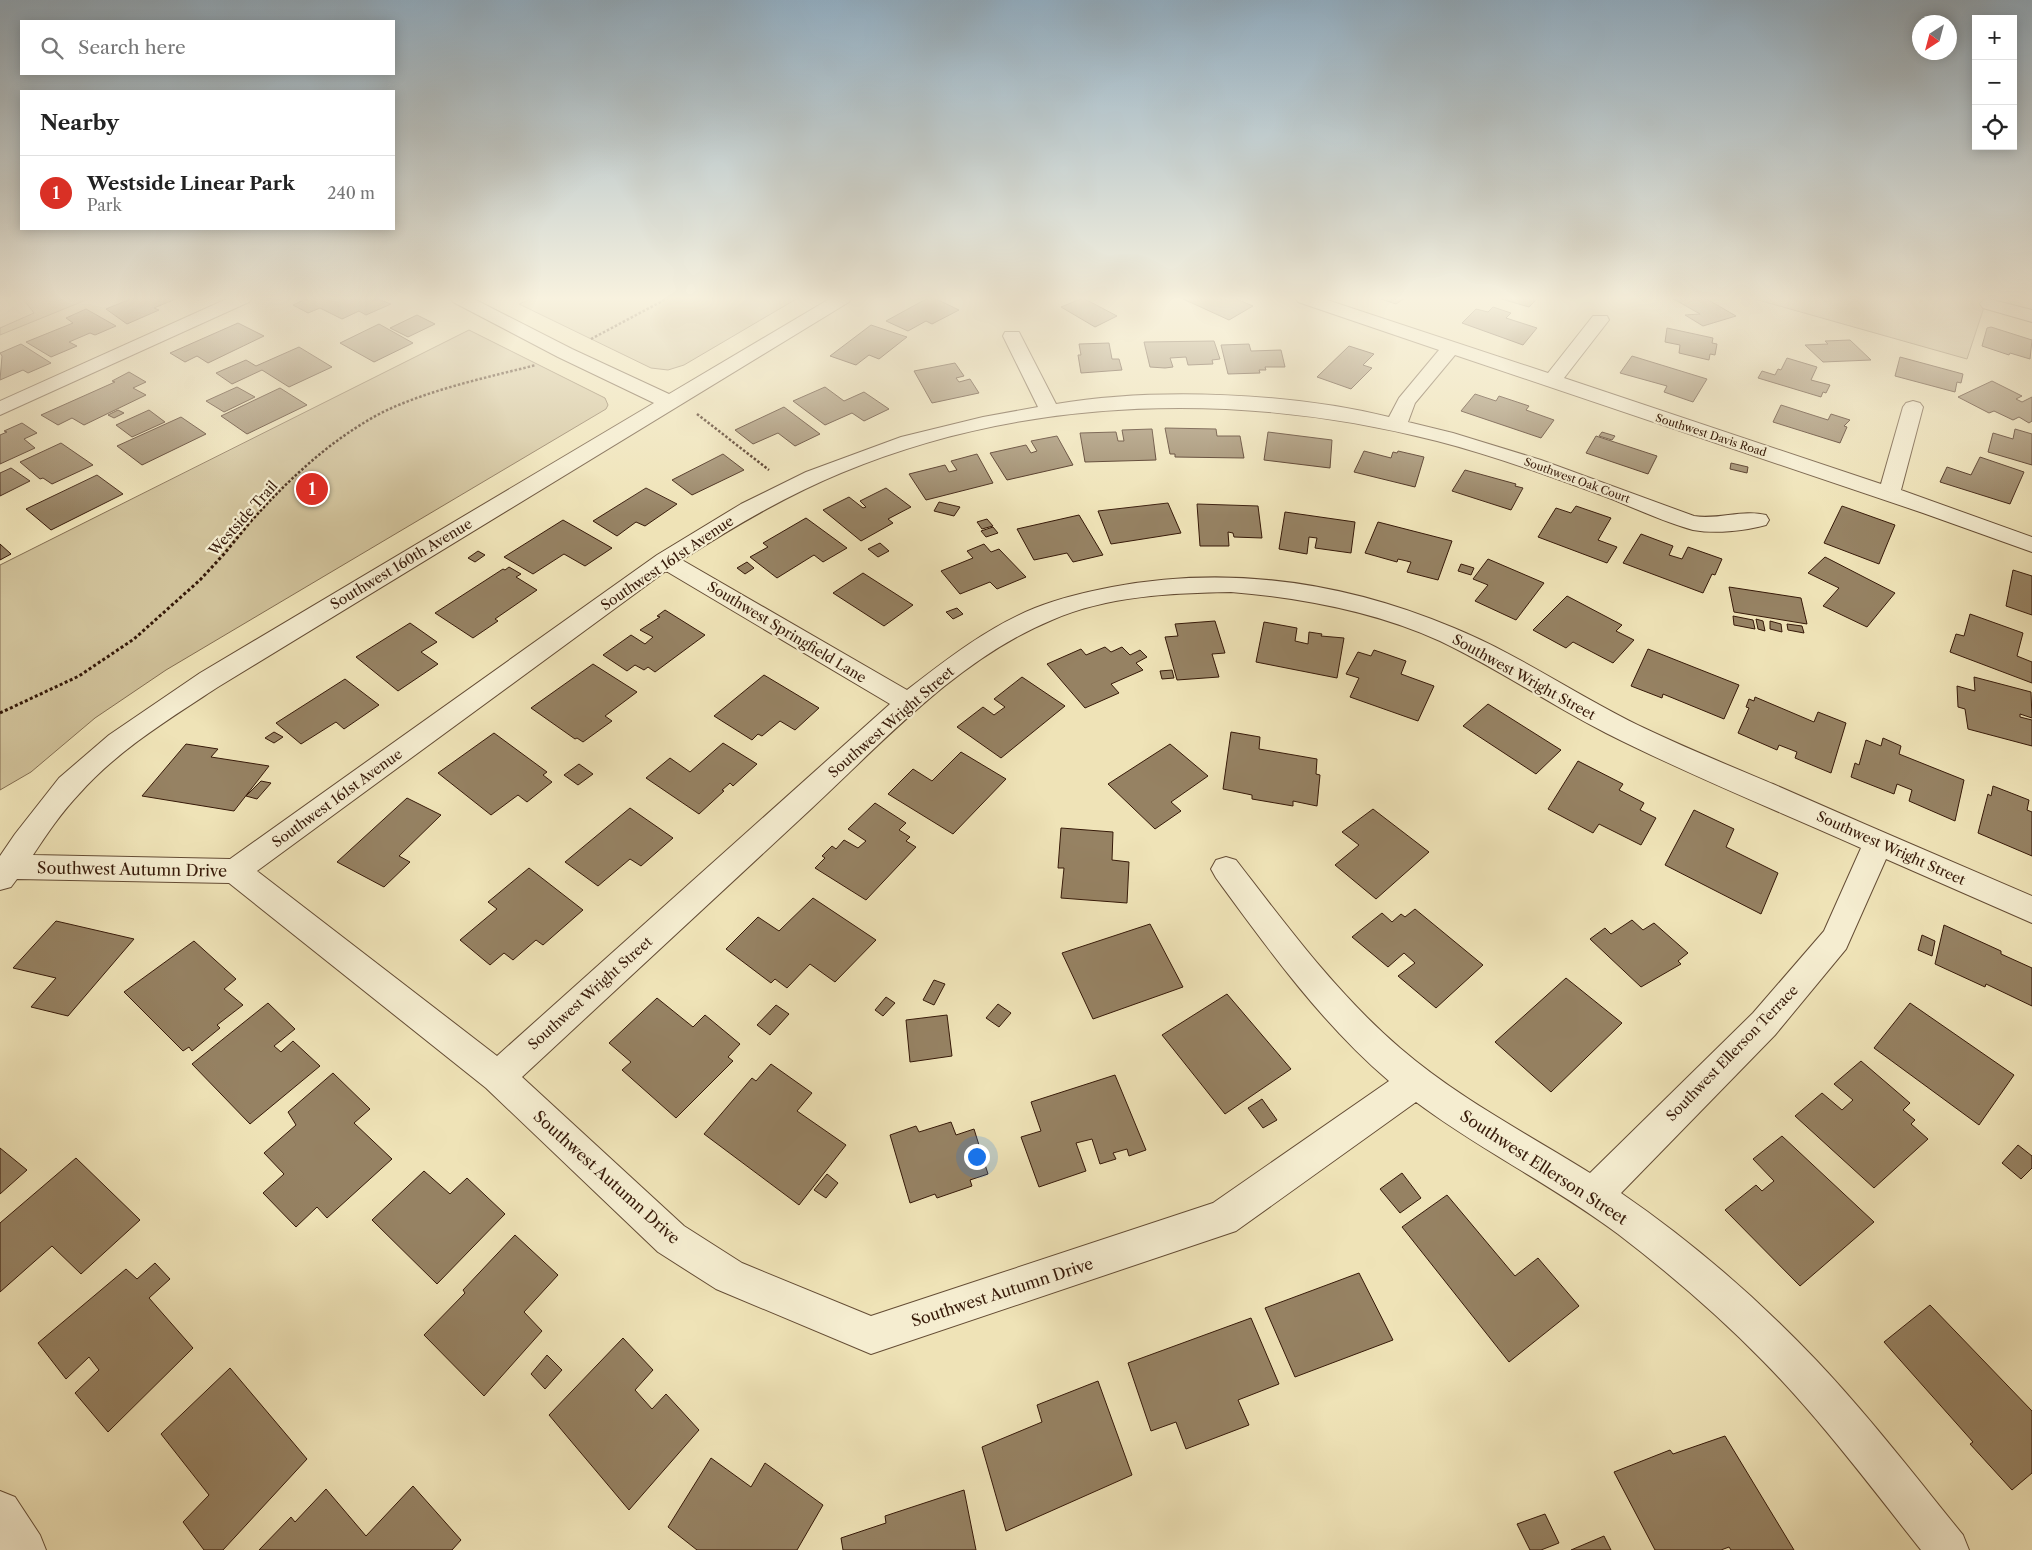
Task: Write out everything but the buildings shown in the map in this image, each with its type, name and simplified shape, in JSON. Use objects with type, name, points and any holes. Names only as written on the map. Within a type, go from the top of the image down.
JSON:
[{"type":"street","points":[[0,409],[84,370]]},
{"type":"street","points":[[606,370],[674,399]]},
{"type":"street","name":"Southwest 160th Avenue","points":[[4,873],[68,787],[85,769],[131,733],[209,680],[722,370]]},
{"type":"street","points":[[1029,370],[1048,410]]},
{"type":"street","points":[[1396,425],[1406,402],[1432,370]]},
{"type":"street","name":"Southwest Davis Road","points":[[1517,370],[1888,494],[2032,545]]},
{"type":"street","points":[[1551,382],[1560,370]]},
{"type":"street","name":"Southwest 161st Avenue","points":[[236,871],[665,560],[726,521],[790,487],[836,467],[896,445],[961,428],[1048,410],[1116,404],[1187,402],[1256,404],[1309,408],[1396,425]]},
{"type":"street","points":[[1888,494],[1913,407]]},
{"type":"street","name":"Southwest Oak Court","points":[[1396,425],[1443,436],[1543,466],[1699,525],[1758,520]]},
{"type":"street","name":"Southwest Springfield Lane","points":[[665,560],[908,703]]},
{"type":"street","name":"Southwest Wright Street","points":[[498,1077],[908,703],[964,658],[1001,634],[1038,616],[1072,604],[1119,593],[1157,588],[1204,585],[1254,586],[1302,590],[1352,601],[1401,617],[1447,635],[1484,653],[1597,718],[2032,910]]},
{"type":"street","name":"Southwest Ellerson Terrace","points":[[1593,1195],[1764,1024],[1835,940],[1878,843]]},
{"type":"street","name":"Southwest Ellerson Street","points":[[1226,869],[1307,977],[1374,1047],[1416,1082],[1464,1117],[1593,1195],[1657,1242],[1751,1322],[1843,1419],[1948,1550]]},
{"type":"street","name":"Southwest Autumn Drive","points":[[4,873],[236,871],[498,1077],[671,1239],[729,1276],[871,1335],[1223,1218],[1416,1082]]},
{"type":"street","points":[[0,1512],[26,1550]]},
{"type":"path","name":"Westside Trail","points":[[0,713],[81,675],[129,642],[173,606],[217,562],[286,484],[328,446],[364,422],[433,392],[517,370]]},
{"type":"path","points":[[674,399],[691,409],[790,487]]},
{"type":"shaded area","points":[[389,370],[550,370],[605,398],[608,405],[606,409],[166,670],[95,718],[31,772],[0,790],[0,565]]},
{"type":"place","name":"Westside Linear Park","points":[[312,489]]}]
